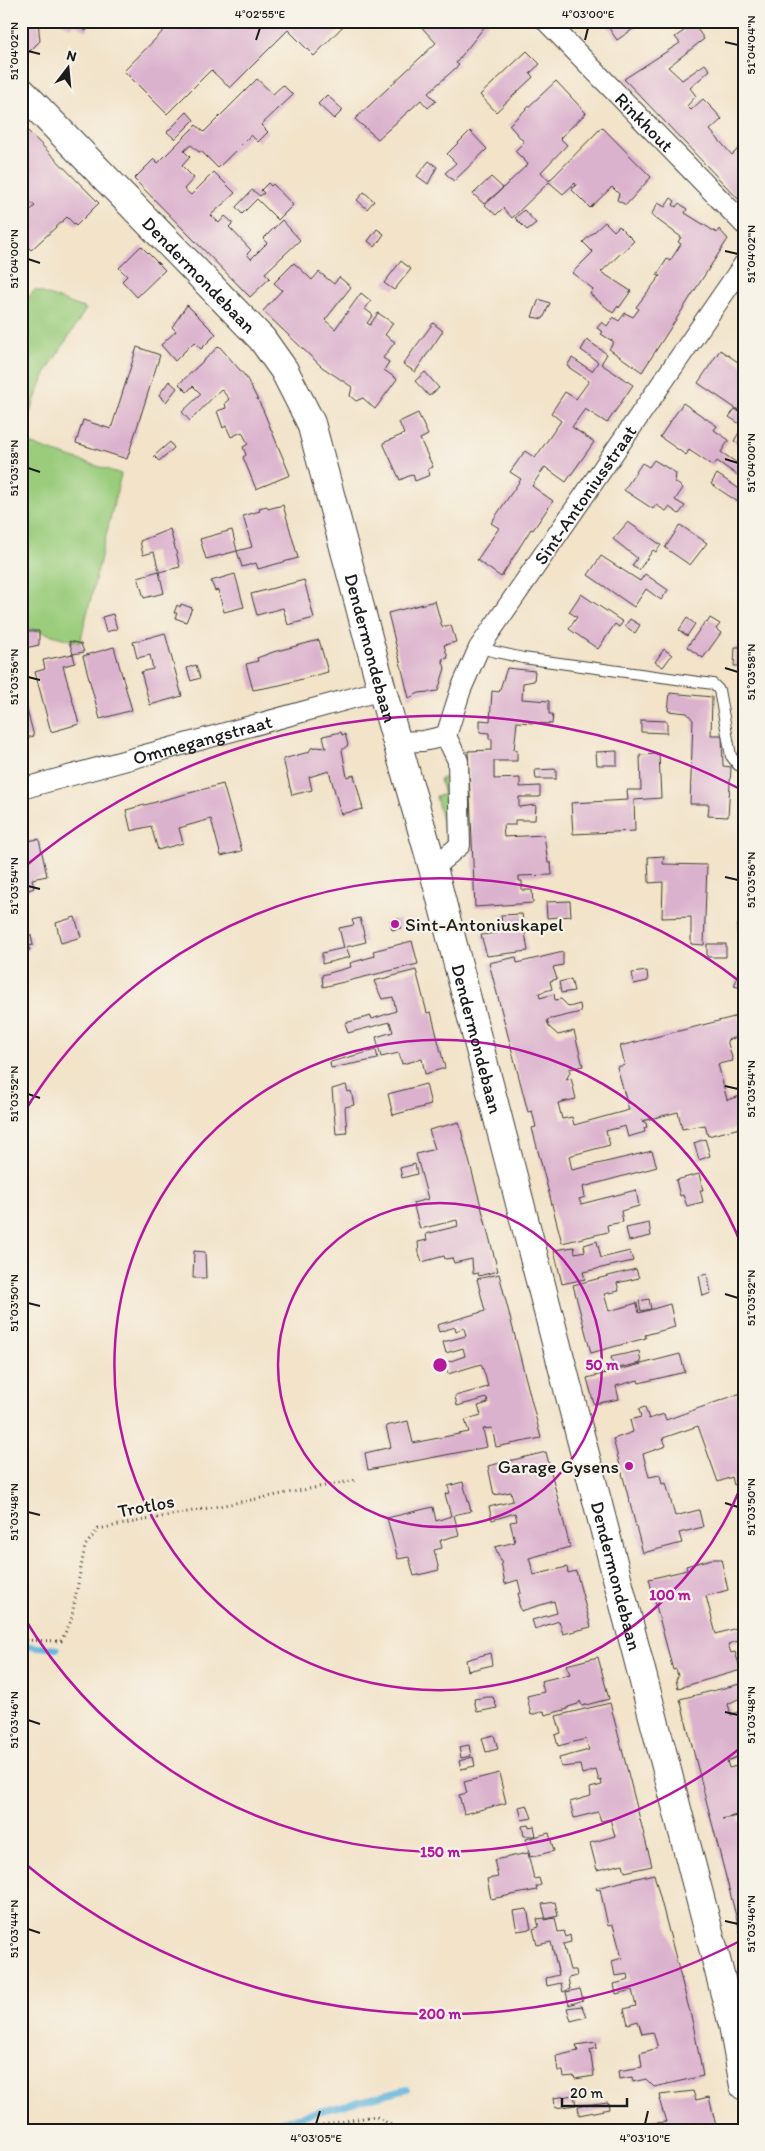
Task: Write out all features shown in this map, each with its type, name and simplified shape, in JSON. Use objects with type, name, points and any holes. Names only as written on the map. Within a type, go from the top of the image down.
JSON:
[{"type":"street","name":"Rinkhout","points":[[546,21],[744,224]]},
{"type":"street","name":"Dendermondebaan","points":[[21,90],[262,339],[284,370],[310,423],[382,690],[433,868],[733,2025],[744,2086]]},
{"type":"street","name":"Sint-Antoniusstraat","points":[[446,736],[465,681],[479,648],[744,264]]},
{"type":"street","name":"Ommegangstraat","points":[[21,789],[382,690]]},
{"type":"street","points":[[397,742],[446,736],[458,762],[460,845],[433,868]]},
{"type":"lane","points":[[479,648],[523,658],[713,684],[718,690],[731,756],[738,765],[744,767]]},
{"type":"path","name":"Trotlos","points":[[21,1640],[61,1641],[71,1621],[85,1546],[98,1529],[356,1480]]},
{"type":"path","points":[[293,2130],[375,2116],[392,2125],[395,2130]]},
{"type":"green space","points":[[35,290],[86,309],[45,374],[21,435],[21,306]]},
{"type":"green space","points":[[21,441],[121,474],[80,643],[21,626]]},
{"type":"green space","points":[[447,777],[450,833],[457,839],[449,850],[436,796],[444,795],[440,779]]},
{"type":"building","points":[[21,21],[38,21],[40,41],[21,60]]},
{"type":"building","points":[[59,21],[92,21],[86,31],[74,24],[71,28]]},
{"type":"building","points":[[173,21],[348,21],[314,56],[288,30],[230,88],[211,70],[167,114],[124,71]]},
{"type":"building","points":[[416,21],[489,21],[456,63],[459,65],[428,93],[436,101],[428,108],[421,100],[378,139],[355,119],[436,43]]},
{"type":"building","points":[[604,21],[645,21],[617,40]]},
{"type":"building","points":[[694,24],[704,39],[668,67],[682,80],[705,64],[710,70],[690,88],[696,96],[687,106],[691,110],[703,99],[713,109],[722,119],[710,130],[732,155],[744,143],[744,159],[741,162],[744,165],[744,205],[624,79],[680,43],[675,37]]},
{"type":"building","points":[[527,51],[540,64],[530,73],[533,77],[496,112],[480,95]]},
{"type":"building","points":[[257,79],[273,94],[283,85],[293,95],[261,125],[268,132],[258,142],[251,135],[218,168],[201,151],[199,152],[191,145],[184,151],[190,157],[182,166],[194,178],[184,189],[191,195],[214,172],[235,193],[211,215],[219,223],[225,216],[233,223],[229,227],[251,250],[247,254],[251,259],[267,243],[263,239],[282,220],[300,240],[265,273],[270,278],[250,297],[134,179],[154,159],[158,163],[196,125],[204,132]]},
{"type":"building","points":[[556,81],[586,113],[560,138],[567,145],[541,172],[549,181],[602,127],[651,177],[626,205],[617,200],[619,194],[612,187],[590,208],[572,190],[576,185],[575,183],[563,194],[549,182],[512,218],[503,208],[496,215],[485,205],[528,164],[515,151],[524,142],[509,125]]},
{"type":"building","points":[[327,95],[343,110],[334,119],[318,104]]},
{"type":"building","points":[[187,112],[194,120],[175,139],[167,132]]},
{"type":"building","points":[[21,124],[99,203],[76,226],[67,217],[31,250],[21,240],[21,219],[35,206],[30,202],[21,211],[21,188],[28,182],[23,178],[21,180]]},
{"type":"building","points":[[470,131],[487,149],[454,181],[445,173],[456,163],[447,154]]},
{"type":"building","points":[[429,161],[437,167],[428,184],[417,176]]},
{"type":"building","points":[[491,177],[503,188],[484,204],[473,194]]},
{"type":"building","points":[[268,183],[271,186],[273,184],[293,205],[278,220],[257,199],[242,214],[236,207],[252,190],[260,196],[264,193],[261,190]]},
{"type":"building","points":[[364,192],[374,201],[367,209],[357,200]]},
{"type":"building","points":[[671,198],[675,201],[673,205],[676,207],[679,203],[687,209],[685,213],[717,233],[719,229],[728,239],[642,372],[609,349],[614,342],[601,334],[603,332],[597,328],[602,322],[607,326],[613,317],[619,321],[625,313],[633,317],[639,309],[636,307],[660,276],[657,275],[667,259],[670,261],[681,244],[678,242],[681,237],[651,215],[658,203],[665,207]]},
{"type":"building","points":[[524,210],[536,223],[527,230],[515,218]]},
{"type":"building","points":[[605,222],[614,231],[619,226],[634,241],[601,272],[631,291],[613,313],[590,294],[593,289],[572,273],[593,252],[583,242]]},
{"type":"building","points":[[377,229],[384,234],[375,247],[368,241]]},
{"type":"building","points":[[141,246],[165,270],[137,297],[122,281],[127,276],[119,268]]},
{"type":"building","points":[[401,261],[411,269],[394,290],[384,283]]},
{"type":"building","points":[[294,263],[312,280],[319,272],[334,284],[339,277],[351,287],[325,320],[335,329],[361,293],[371,301],[365,309],[373,315],[367,323],[370,325],[378,313],[393,323],[385,335],[395,342],[383,358],[389,362],[384,370],[397,379],[375,409],[363,398],[356,401],[350,396],[352,387],[322,367],[263,311],[282,290],[274,283]]},
{"type":"building","points":[[539,299],[550,303],[543,319],[532,317]]},
{"type":"building","points":[[187,305],[216,334],[201,349],[194,342],[175,361],[161,345],[176,331],[172,327]]},
{"type":"building","points":[[433,323],[443,331],[415,372],[403,364]]},
{"type":"building","points":[[587,340],[607,354],[601,364],[633,385],[607,423],[585,409],[572,427],[594,442],[566,482],[545,467],[538,477],[532,486],[553,501],[533,530],[531,529],[501,577],[477,560],[499,528],[491,523],[521,479],[510,472],[525,451],[535,458],[561,421],[551,413],[565,392],[576,399],[589,381],[567,366],[572,358],[592,371],[598,362],[581,350]]},
{"type":"building","points":[[219,346],[246,377],[263,410],[290,475],[256,489],[243,457],[246,455],[243,447],[248,444],[242,432],[231,437],[226,426],[223,428],[217,411],[226,408],[225,403],[229,399],[221,389],[190,421],[182,412],[201,394],[193,386],[187,392],[179,384]]},
{"type":"building","points":[[137,347],[160,355],[127,459],[76,443],[83,420],[111,429]]},
{"type":"building","points":[[720,350],[744,366],[744,409],[741,412],[698,383]]},
{"type":"building","points":[[425,372],[439,388],[429,396],[415,381]]},
{"type":"building","points":[[169,381],[177,388],[166,402],[159,395]]},
{"type":"building","points":[[683,403],[717,426],[714,430],[729,440],[721,452],[743,467],[737,475],[717,461],[713,466],[689,450],[686,455],[660,437]]},
{"type":"building","points":[[735,409],[744,415],[744,447],[734,441],[743,426],[729,417]]},
{"type":"building","points":[[418,413],[428,435],[420,439],[433,467],[428,469],[430,475],[415,481],[413,474],[400,480],[383,443],[404,434],[399,422]]},
{"type":"building","points":[[170,442],[174,448],[159,461],[154,456]]},
{"type":"building","points":[[654,460],[676,473],[675,482],[683,488],[675,500],[685,506],[679,514],[669,507],[666,511],[656,505],[653,509],[624,490],[642,463],[649,467]]},
{"type":"building","points":[[717,474],[744,492],[744,506],[711,484]]},
{"type":"building","points":[[283,505],[298,558],[258,569],[256,563],[242,567],[237,551],[252,547],[243,516],[260,511],[259,508],[267,506],[268,509]]},
{"type":"building","points":[[628,522],[661,545],[656,552],[653,550],[639,570],[632,566],[637,558],[613,539]]},
{"type":"building","points":[[680,525],[707,543],[690,565],[665,548]]},
{"type":"building","points":[[170,529],[180,567],[159,572],[164,593],[144,598],[138,577],[159,571],[154,552],[143,555],[140,541]]},
{"type":"building","points":[[232,530],[237,551],[206,559],[200,539]]},
{"type":"building","points":[[601,556],[640,581],[645,574],[668,590],[661,600],[646,589],[634,607],[588,575]]},
{"type":"building","points":[[235,574],[244,607],[224,612],[218,590],[215,591],[211,581]]},
{"type":"building","points":[[304,580],[314,618],[288,625],[283,608],[257,615],[251,594]]},
{"type":"building","points":[[581,594],[623,622],[619,627],[615,624],[598,649],[569,629],[577,617],[569,612]]},
{"type":"building","points":[[435,601],[442,627],[451,625],[456,642],[444,645],[448,658],[442,659],[445,668],[438,691],[419,693],[409,698],[388,613]]},
{"type":"building","points":[[181,604],[192,608],[186,622],[175,618],[177,613],[174,613],[177,605],[180,607]]},
{"type":"building","points":[[113,614],[117,629],[106,632],[102,617]]},
{"type":"building","points":[[687,618],[695,624],[687,636],[679,630]]},
{"type":"building","points":[[710,618],[720,624],[716,629],[721,633],[703,658],[687,647]]},
{"type":"building","points":[[630,619],[640,625],[635,633],[625,626]]},
{"type":"building","points":[[21,631],[39,631],[39,645],[21,649]]},
{"type":"building","points":[[165,633],[182,696],[150,705],[141,672],[153,669],[150,655],[137,658],[133,642]]},
{"type":"building","points":[[319,640],[328,672],[253,690],[246,664],[258,661],[257,658],[273,652]]},
{"type":"building","points":[[69,641],[81,644],[84,652],[73,654]]},
{"type":"building","points":[[114,647],[132,710],[100,719],[83,656]]},
{"type":"building","points":[[735,647],[744,647],[744,666],[734,666]]},
{"type":"building","points":[[664,649],[672,655],[663,667],[655,662]]},
{"type":"building","points":[[73,654],[75,663],[63,666],[79,724],[51,732],[35,672],[45,669],[43,660]]},
{"type":"building","points":[[196,665],[200,678],[191,681],[187,668]]},
{"type":"building","points":[[507,668],[535,671],[534,681],[523,683],[522,699],[549,701],[549,714],[553,714],[552,724],[517,722],[514,750],[517,750],[517,761],[494,761],[494,779],[520,778],[520,787],[540,786],[540,797],[519,797],[519,807],[536,805],[535,820],[515,820],[515,825],[503,825],[504,837],[544,835],[548,863],[551,863],[552,875],[519,876],[519,881],[522,881],[522,890],[532,890],[533,903],[475,907],[468,751],[492,750],[492,739],[489,739],[489,733],[480,732],[480,720],[490,721],[492,691],[499,692]]},
{"type":"building","points":[[21,688],[34,736],[21,739]]},
{"type":"building","points":[[670,693],[712,697],[711,735],[722,735],[723,766],[731,767],[728,817],[708,816],[709,804],[690,804],[693,720],[687,713],[668,711]]},
{"type":"building","points":[[641,720],[667,721],[667,733],[641,732]]},
{"type":"building","points":[[341,732],[342,735],[345,734],[348,745],[342,750],[347,777],[354,775],[363,809],[341,814],[329,771],[309,777],[312,790],[292,795],[283,759],[309,752],[311,748],[326,748],[323,736]]},
{"type":"building","points":[[617,751],[617,765],[597,765],[596,752]]},
{"type":"building","points":[[659,754],[661,798],[634,800],[635,831],[573,834],[571,803],[628,800],[627,790],[641,790],[640,755]]},
{"type":"building","points":[[556,769],[556,779],[536,779],[535,770]]},
{"type":"building","points":[[223,784],[242,851],[221,856],[211,819],[179,828],[183,843],[158,850],[151,826],[131,831],[126,810]]},
{"type":"building","points":[[39,839],[47,876],[32,879],[34,888],[23,892],[21,842]]},
{"type":"building","points":[[664,856],[663,864],[707,865],[704,945],[691,944],[691,917],[662,918],[663,882],[649,883],[648,857]]},
{"type":"building","points":[[570,901],[571,916],[547,918],[546,902]]},
{"type":"building","points":[[522,914],[528,951],[487,956],[481,935],[497,933],[496,924],[502,924],[501,915]]},
{"type":"building","points":[[75,917],[81,937],[61,943],[56,923]]},
{"type":"building","points":[[360,918],[366,942],[346,947],[350,957],[322,964],[322,953],[344,948],[339,928],[354,925],[352,920]]},
{"type":"building","name":"Sint-Antoniuskapel","points":[[399,919],[401,928],[392,930],[390,920]]},
{"type":"building","points":[[739,920],[744,921],[744,932],[737,930]]},
{"type":"building","points":[[26,924],[27,935],[31,935],[33,945],[29,946],[30,950],[22,952],[21,925]]},
{"type":"building","points":[[412,941],[418,964],[323,987],[322,975],[351,967],[350,963],[375,956],[373,951]]},
{"type":"building","points":[[707,944],[726,944],[726,957],[707,957]]},
{"type":"building","points":[[563,952],[563,965],[553,967],[557,979],[550,981],[552,989],[539,993],[540,998],[554,994],[555,1000],[561,999],[569,1007],[580,1004],[581,1012],[547,1020],[549,1027],[558,1035],[574,1031],[583,1066],[569,1069],[570,1072],[566,1080],[571,1078],[576,1099],[558,1103],[562,1119],[572,1117],[574,1125],[629,1110],[617,1067],[625,1065],[620,1046],[738,1016],[742,1036],[727,1040],[733,1061],[718,1064],[727,1100],[744,1095],[744,1127],[708,1136],[705,1125],[682,1129],[678,1112],[642,1121],[646,1123],[645,1132],[628,1137],[625,1126],[606,1131],[610,1145],[569,1156],[572,1170],[652,1151],[657,1167],[583,1187],[585,1197],[579,1199],[581,1204],[636,1190],[639,1206],[621,1211],[623,1222],[607,1225],[608,1232],[562,1243],[532,1128],[536,1127],[532,1111],[528,1112],[489,963],[516,957],[517,963]]},
{"type":"building","points":[[416,970],[427,1013],[431,1012],[445,1068],[425,1074],[422,1059],[402,1064],[399,1053],[381,1057],[376,1037],[393,1032],[390,1022],[348,1033],[345,1023],[371,1016],[372,1019],[396,1011],[393,997],[382,999],[374,981]]},
{"type":"building","points":[[647,971],[648,981],[634,984],[632,973]]},
{"type":"building","points":[[739,973],[744,974],[744,989],[734,986]]},
{"type":"building","points":[[571,979],[574,991],[561,993],[559,982]]},
{"type":"building","points":[[376,1050],[378,1059],[331,1068],[330,1062]]},
{"type":"building","points":[[426,1084],[431,1105],[393,1115],[388,1094]]},
{"type":"building","points":[[346,1085],[348,1092],[351,1091],[354,1105],[345,1107],[347,1133],[336,1134],[332,1089]]},
{"type":"building","points":[[459,1122],[498,1271],[479,1276],[478,1273],[473,1274],[472,1259],[454,1263],[452,1258],[445,1259],[444,1256],[422,1262],[419,1253],[418,1242],[427,1240],[426,1234],[458,1226],[457,1220],[420,1229],[413,1203],[428,1199],[416,1154],[435,1149],[429,1130]]},
{"type":"building","points":[[705,1139],[710,1156],[699,1160],[694,1143]]},
{"type":"building","points":[[415,1164],[417,1174],[402,1178],[400,1168]]},
{"type":"building","points":[[699,1174],[703,1190],[700,1190],[703,1202],[687,1206],[683,1195],[680,1196],[676,1180]]},
{"type":"building","points":[[649,1223],[651,1236],[629,1241],[626,1228]]},
{"type":"building","points":[[597,1241],[601,1258],[630,1251],[633,1261],[583,1272],[585,1279],[562,1284],[554,1250],[574,1247],[575,1253],[585,1251],[584,1245]]},
{"type":"building","points":[[194,1251],[205,1252],[206,1278],[193,1278]]},
{"type":"building","points":[[636,1269],[639,1278],[617,1283],[619,1291],[604,1294],[609,1311],[637,1303],[639,1313],[670,1304],[675,1327],[645,1335],[646,1338],[591,1353],[573,1285]]},
{"type":"building","points":[[499,1274],[541,1438],[496,1447],[492,1428],[483,1429],[487,1447],[368,1470],[365,1453],[391,1447],[386,1426],[408,1421],[413,1443],[469,1432],[465,1420],[481,1415],[478,1406],[488,1403],[487,1398],[457,1406],[455,1396],[488,1387],[481,1364],[448,1374],[445,1363],[465,1356],[463,1348],[446,1353],[443,1342],[466,1336],[464,1328],[456,1331],[455,1327],[439,1332],[437,1325],[485,1311],[477,1279]]},
{"type":"building","points":[[707,1274],[711,1293],[703,1296],[699,1276]]},
{"type":"building","points":[[649,1299],[651,1309],[641,1311],[639,1301]]},
{"type":"building","points":[[639,1351],[641,1363],[614,1369],[611,1357]]},
{"type":"building","points":[[680,1354],[685,1372],[639,1383],[638,1380],[616,1386],[619,1399],[594,1404],[587,1378]]},
{"type":"building","points":[[744,1392],[744,1481],[734,1485],[732,1477],[718,1482],[698,1426],[663,1438],[666,1446],[643,1454],[649,1477],[660,1475],[662,1484],[666,1483],[675,1516],[699,1510],[703,1527],[679,1533],[682,1543],[643,1553],[613,1439],[633,1432],[630,1420],[641,1417],[639,1409],[645,1407],[649,1419],[664,1414],[666,1420]]},
{"type":"building","points":[[546,1452],[570,1547],[529,1558],[534,1575],[567,1567],[568,1573],[576,1571],[591,1627],[563,1634],[559,1621],[535,1629],[532,1620],[557,1613],[554,1601],[521,1611],[518,1601],[520,1601],[518,1593],[521,1593],[518,1580],[505,1584],[501,1561],[495,1547],[515,1542],[510,1522],[517,1521],[515,1513],[492,1520],[489,1507],[513,1501],[511,1492],[494,1495],[488,1466]]},
{"type":"building","points":[[463,1482],[471,1511],[454,1515],[459,1535],[440,1540],[442,1548],[434,1550],[439,1570],[414,1576],[409,1557],[398,1559],[387,1518],[433,1507],[436,1521],[451,1516],[445,1494],[450,1493],[448,1486]]},
{"type":"building","points":[[712,1559],[721,1559],[728,1590],[706,1596],[716,1634],[743,1626],[744,1639],[728,1644],[731,1653],[735,1652],[741,1670],[678,1688],[676,1680],[678,1676],[676,1669],[673,1670],[649,1579],[687,1570],[686,1566]]},
{"type":"building","points":[[490,1653],[492,1665],[468,1671],[466,1660]]},
{"type":"building","points":[[598,1657],[609,1699],[582,1706],[580,1701],[578,1704],[568,1707],[568,1709],[545,1715],[544,1711],[531,1715],[527,1696],[544,1692],[541,1681],[570,1674],[566,1665]]},
{"type":"building","points":[[744,1683],[744,1696],[728,1704],[731,1715],[744,1709],[744,1726],[739,1728],[742,1735],[744,1734],[744,1754],[727,1761],[729,1768],[744,1764],[744,1813],[722,1819],[738,1816],[740,1823],[744,1822],[743,1943],[680,1699]]},
{"type":"building","points":[[493,1697],[497,1708],[477,1712],[474,1699]]},
{"type":"building","points":[[610,1703],[652,1866],[625,1872],[623,1864],[597,1870],[590,1843],[615,1836],[610,1819],[601,1821],[598,1812],[574,1818],[570,1802],[591,1796],[590,1788],[602,1785],[601,1780],[599,1781],[596,1770],[582,1774],[580,1765],[561,1767],[559,1758],[589,1750],[586,1739],[558,1746],[555,1735],[561,1733],[556,1716]]},
{"type":"building","points":[[494,1735],[498,1749],[486,1752],[482,1738]]},
{"type":"building","points":[[469,1745],[471,1756],[461,1758],[459,1747]]},
{"type":"building","points":[[473,1757],[475,1766],[461,1769],[459,1761]]},
{"type":"building","points":[[499,1773],[506,1803],[464,1814],[459,1795],[467,1793],[464,1782]]},
{"type":"building","points":[[527,1805],[532,1818],[522,1820],[519,1807]]},
{"type":"building","points":[[529,1825],[529,1827],[534,1826],[536,1836],[524,1836],[522,1826]]},
{"type":"building","points":[[549,1833],[554,1851],[530,1857],[526,1839]]},
{"type":"building","points":[[528,1853],[534,1879],[539,1878],[541,1885],[536,1887],[537,1890],[491,1899],[487,1879],[498,1877],[494,1860]]},
{"type":"building","points":[[654,1874],[693,2024],[703,2076],[654,2087],[646,2079],[633,2082],[632,2077],[619,2079],[618,2071],[642,2067],[640,2053],[658,2048],[653,2032],[642,2034],[638,2021],[628,2024],[624,2009],[636,2006],[632,1990],[616,1994],[614,1984],[629,1980],[628,1974],[615,1976],[612,1961],[622,1958],[613,1925],[608,1926],[600,1889],[597,1890],[596,1888]]},
{"type":"building","points":[[555,1902],[558,1916],[546,1919],[542,1904]]},
{"type":"building","points":[[527,1909],[531,1929],[517,1931],[513,1911]]},
{"type":"building","points":[[545,1918],[545,1920],[555,1918],[558,1932],[564,1931],[566,1937],[570,1935],[571,1942],[563,1944],[570,1970],[576,1970],[577,1976],[568,1978],[570,1989],[563,1992],[561,1983],[547,1986],[546,1978],[559,1975],[551,1942],[537,1945],[533,1929],[539,1927],[537,1919]]},
{"type":"building","points":[[580,1989],[583,2000],[569,2005],[566,1992]]},
{"type":"building","points":[[582,2006],[586,2017],[571,2021],[567,2008]]},
{"type":"building","points":[[596,2042],[597,2048],[590,2050],[594,2076],[575,2079],[574,2076],[564,2077],[563,2071],[558,2071],[556,2056],[578,2051],[576,2045]]},
{"type":"building","points":[[693,2091],[696,2100],[709,2097],[717,2130],[643,2130],[642,2124],[666,2122],[659,2099],[661,2099],[660,2095]]},
{"type":"building","points":[[574,2095],[576,2105],[555,2108],[554,2098]]},
{"type":"building","points":[[608,2102],[609,2109],[579,2115],[578,2106]]},
{"type":"building","points":[[450,2125],[451,2130],[439,2130],[439,2126]]},
{"type":"waterway","points":[[21,1645],[57,1649]]},
{"type":"waterway","points":[[247,2130],[407,2089]]},
{"type":"place","name":"Sint-Antoniuskapel","points":[[395,924]]},
{"type":"place","name":"Garage Gysens","points":[[629,1466]]}]
